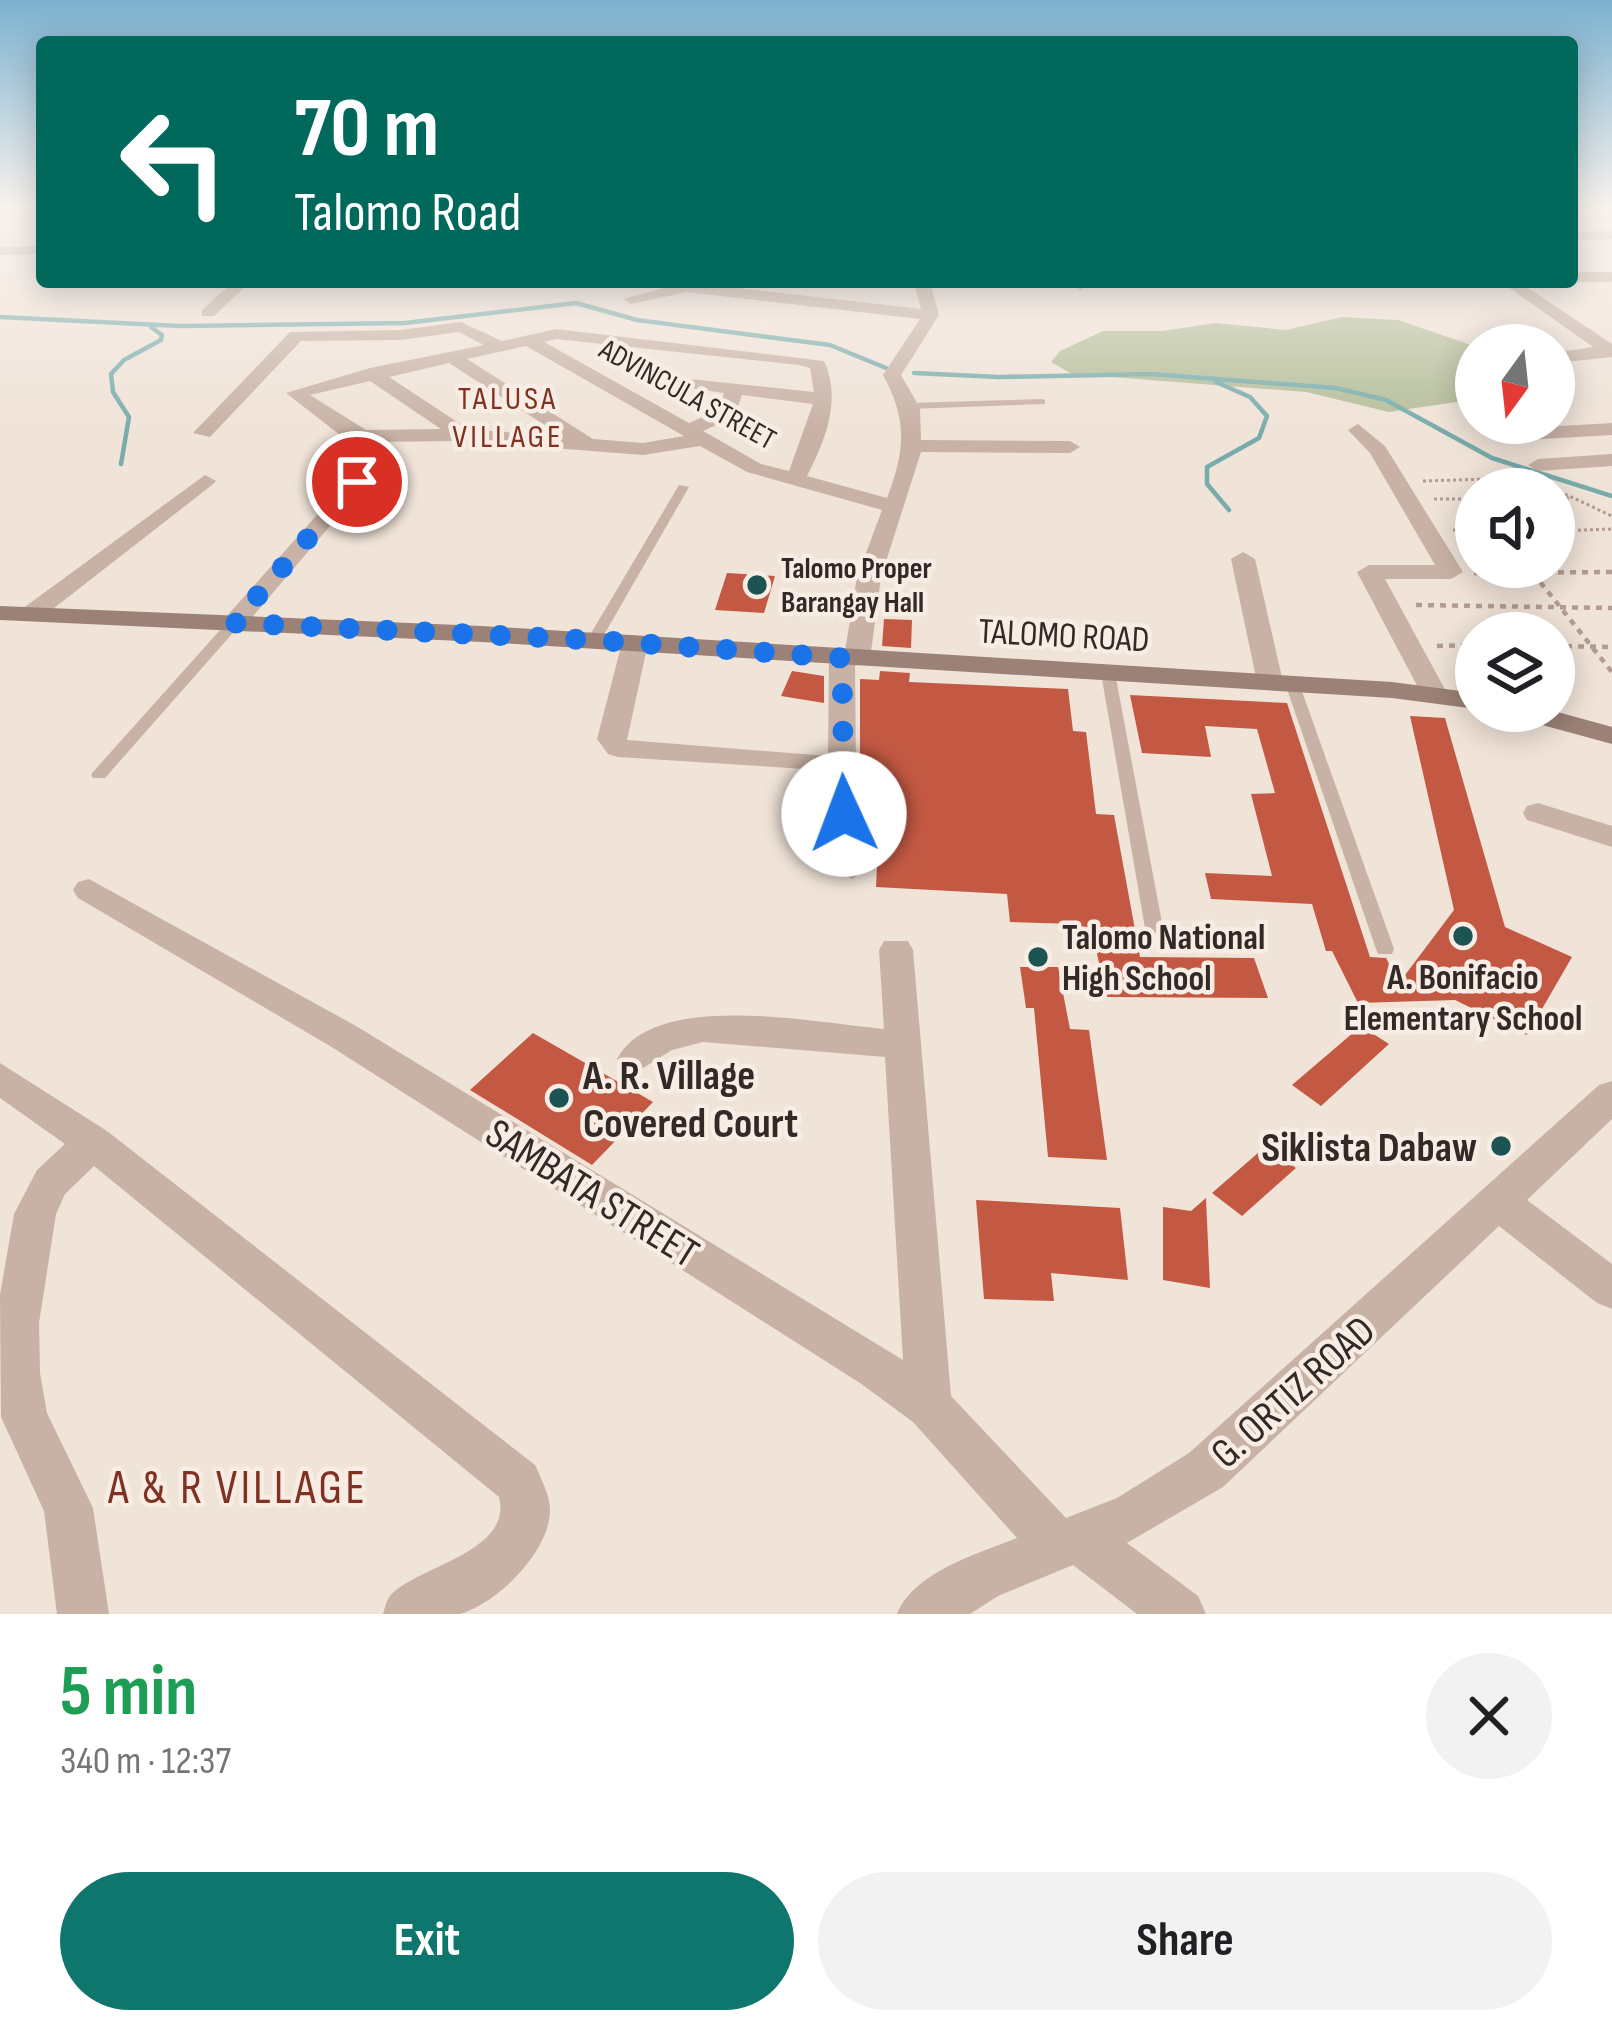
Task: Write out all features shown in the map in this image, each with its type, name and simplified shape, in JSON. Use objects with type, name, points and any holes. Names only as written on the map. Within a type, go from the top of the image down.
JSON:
[{"type":"street","points":[[208,313],[235,288]]},
{"type":"street","points":[[682,288],[631,299],[863,325],[925,323]]},
{"type":"street","points":[[696,288],[875,308],[925,323]]},
{"type":"street","points":[[635,643],[611,739],[618,748],[842,766],[850,658],[869,577],[912,446],[908,406],[892,375],[925,323],[922,288]]},
{"type":"street","points":[[1518,288],[1610,351]]},
{"type":"street","points":[[863,325],[875,308]]},
{"type":"street","points":[[202,434],[296,336],[400,335],[461,327],[497,345]]},
{"type":"street","points":[[253,381],[302,389],[556,334],[818,365],[821,399],[813,443],[794,482]]},
{"type":"street","name":"ADVINCULA STREET","points":[[527,339],[754,468],[893,507]]},
{"type":"street","points":[[1575,356],[1610,351]]},
{"type":"street","points":[[450,356],[590,446]]},
{"type":"street","points":[[370,373],[463,435]]},
{"type":"street","points":[[676,381],[821,399]]},
{"type":"street","points":[[302,389],[296,395],[356,434],[463,435],[659,449],[696,435],[727,413],[735,388]]},
{"type":"street","points":[[1575,431],[1612,429]]},
{"type":"street","points":[[1358,430],[1378,450],[1451,572]]},
{"type":"street","points":[[912,446],[1070,447]]},
{"type":"street","points":[[1538,465],[1612,460]]},
{"type":"street","points":[[32,614],[205,481]]},
{"type":"street","points":[[234,623],[357,482]]},
{"type":"street","points":[[1243,559],[1281,682]]},
{"type":"street","points":[[1435,694],[1369,575],[1372,570],[1451,572]]},
{"type":"street","name":"TALOMO ROAD","points":[[0,613],[594,640],[1281,682],[1455,697]]},
{"type":"street","points":[[1575,726],[1612,736]]},
{"type":"street","points":[[1538,813],[1612,837]]},
{"type":"street","name":"SAMBATA STREET","points":[[89,890],[343,1036],[876,1368],[929,1406],[1068,1542],[1166,1609]]},
{"type":"street","points":[[896,950],[929,1406]]},
{"type":"street","points":[[635,1059],[660,1039],[703,1028],[903,1044]]},
{"type":"street","points":[[0,1078],[93,1142],[518,1481],[528,1499],[529,1519],[521,1537],[499,1558],[409,1614]]},
{"type":"street","name":"G. ORTIZ ROAD","points":[[923,1614],[980,1578],[1133,1516],[1206,1470],[1612,1096]]},
{"type":"street","points":[[83,1614],[68,1508],[24,1417],[16,1373],[17,1323],[35,1214],[51,1182],[93,1142]]},
{"type":"street","points":[[1498,1202],[1612,1289]]},
{"type":"lane","points":[[908,406],[1041,402]]},
{"type":"lane","points":[[594,640],[682,487]]},
{"type":"lane","points":[[99,776],[234,623]]},
{"type":"lane","points":[[1108,673],[1154,928]]},
{"type":"lane","points":[[1281,682],[1385,950]]},
{"type":"lane","points":[[842,766],[852,873]]},
{"type":"path","points":[[1400,491],[1455,484]]},
{"type":"path","points":[[1400,491],[1455,497]]},
{"type":"path","points":[[1575,498],[1612,516]]},
{"type":"path","points":[[1575,530],[1612,529]]},
{"type":"path","points":[[1451,572],[1455,572]]},
{"type":"path","points":[[1575,572],[1612,572]]},
{"type":"path","points":[[1544,588],[1612,672]]},
{"type":"path","points":[[1386,605],[1612,608]]},
{"type":"path","points":[[1413,647],[1455,646]]},
{"type":"path","points":[[1575,646],[1612,647]]},
{"type":"green space","points":[[1342,317],[1398,320],[1455,340],[1455,402],[1389,412],[1306,392],[1072,374],[1051,362],[1060,351],[1103,331],[1163,331],[1215,323],[1286,330]]},
{"type":"building","name":"Talomo Proper Barangay Hall","points":[[727,573],[775,576],[764,613],[715,610]]},
{"type":"building","points":[[884,619],[912,620],[911,648],[882,646]]},
{"type":"building","points":[[792,671],[824,676],[824,703],[781,696]]},
{"type":"building","points":[[880,671],[910,673],[909,682],[1068,689],[1073,731],[1086,732],[1096,814],[1114,815],[1140,957],[1254,958],[1268,998],[1107,997],[1093,937],[1078,936],[1076,924],[1010,922],[1007,894],[876,887],[877,866],[865,865],[858,800],[862,785],[856,785],[855,775],[860,766],[860,679],[879,680]]},
{"type":"building","points":[[1130,695],[1287,703],[1370,957],[1386,958],[1399,983],[1454,910],[1410,716],[1445,718],[1505,927],[1572,957],[1527,1035],[1455,1000],[1358,1003],[1332,951],[1326,951],[1312,904],[1211,899],[1205,873],[1272,876],[1251,794],[1275,793],[1257,729],[1205,726],[1211,757],[1142,753]]},
{"type":"building","points":[[1020,967],[1058,967],[1070,1029],[1089,1030],[1107,1160],[1048,1157],[1034,1008],[1026,1008]]},
{"type":"building","points":[[1361,1026],[1389,1044],[1321,1106],[1292,1085]]},
{"type":"building","name":"A. R. Village Covered Court","points":[[533,1033],[653,1102],[592,1165],[470,1090]]},
{"type":"building","points":[[1266,1146],[1296,1168],[1242,1216],[1212,1193]]},
{"type":"building","points":[[1206,1198],[1210,1288],[1163,1280],[1163,1207],[1191,1211]]},
{"type":"building","points":[[976,1200],[1120,1208],[1128,1280],[1051,1273],[1054,1301],[984,1299]]},
{"type":"waterway","points":[[0,317],[180,326],[405,323],[576,303],[637,320],[830,345],[886,368]]},
{"type":"waterway","points":[[121,464],[129,417],[113,392],[111,374],[124,360],[161,340],[162,335],[151,327]]},
{"type":"waterway","points":[[914,373],[999,377],[1151,374],[1336,388],[1386,400],[1492,458],[1612,496]]},
{"type":"waterway","points":[[1216,382],[1250,397],[1267,416],[1259,438],[1207,467],[1207,484],[1229,510]]},
{"type":"place","name":"Talomo Proper Barangay Hall","points":[[757,585]]},
{"type":"place","name":"A. Bonifacio Elementary School","points":[[1463,936]]},
{"type":"place","name":"Talomo National High School","points":[[1038,957]]},
{"type":"place","name":"A. R. Village Covered Court","points":[[559,1098]]},
{"type":"place","name":"Siklista Dabaw","points":[[1501,1146]]},
{"type":"district","name":"TALUSA VILLAGE","points":[[508,416]]},
{"type":"district","name":"A & R VILLAGE","points":[[238,1486]]},
{"type":"route","points":[[357,482],[234,623],[594,640],[842,658],[844,814]]}]
